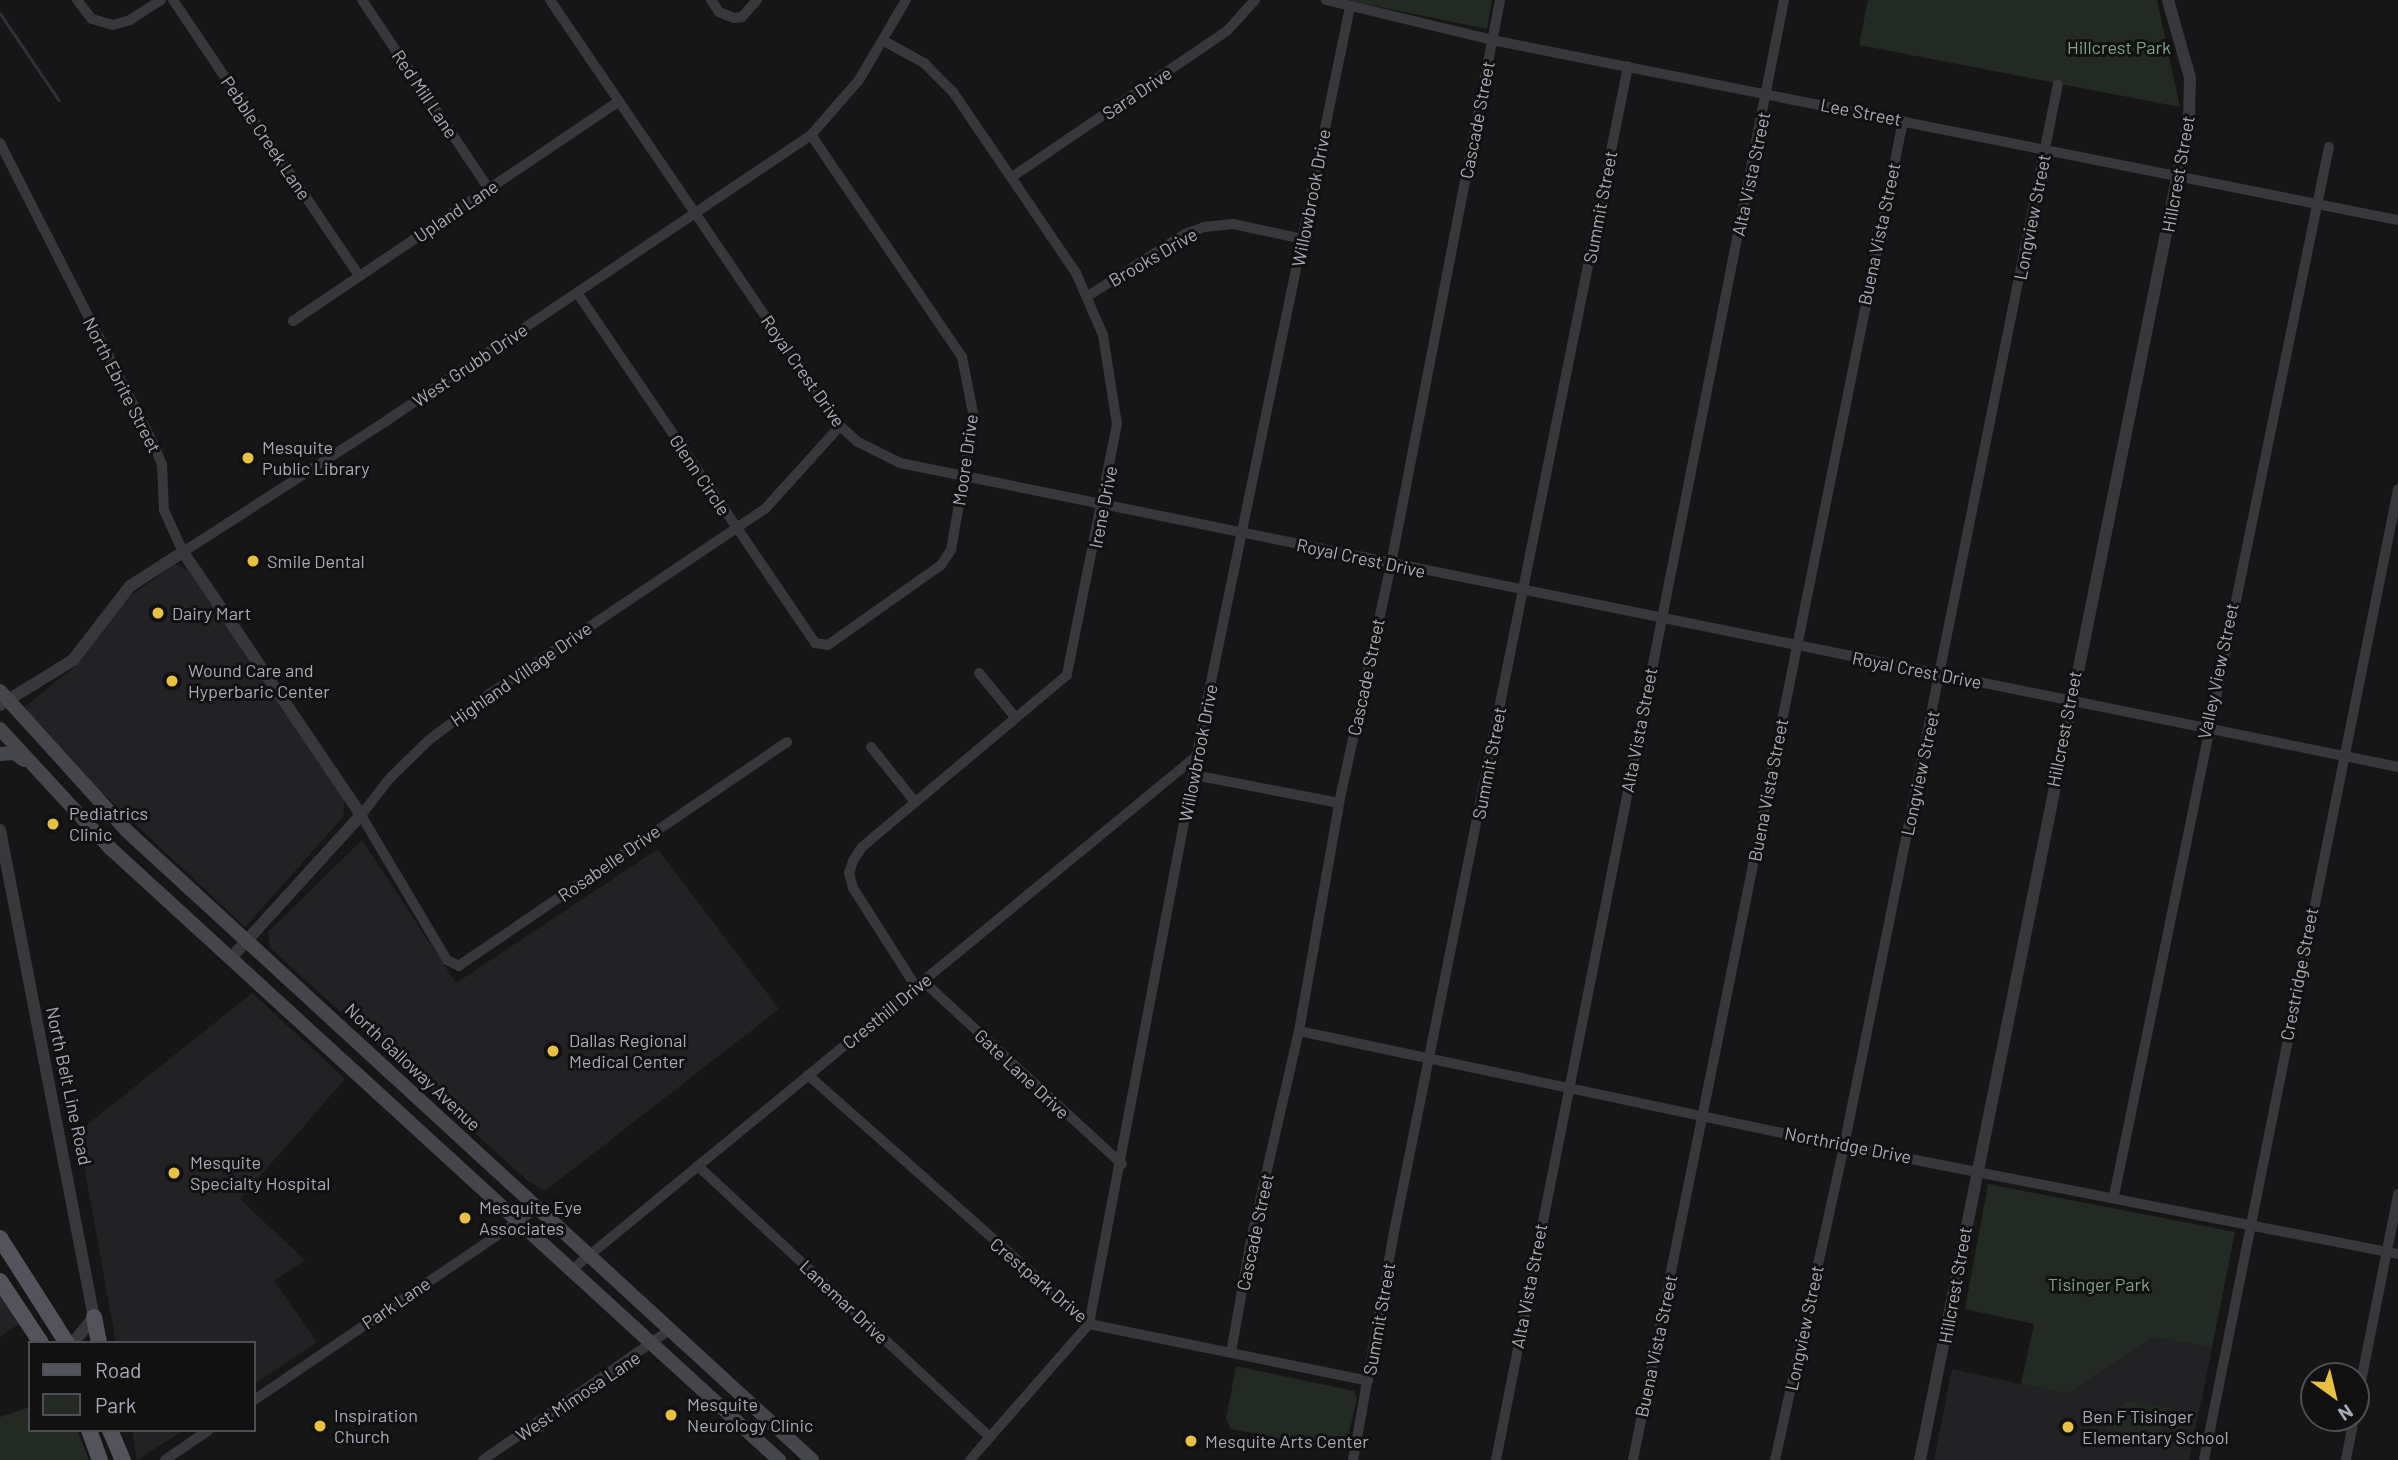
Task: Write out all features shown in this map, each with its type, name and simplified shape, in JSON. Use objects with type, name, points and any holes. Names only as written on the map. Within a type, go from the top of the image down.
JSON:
[{"type":"main road","name":"North Galloway Avenue","points":[[2,702],[107,811],[190,890],[812,1460]]},
{"type":"main road","points":[[0,729],[89,828],[139,876],[275,996],[574,1268],[653,1346],[781,1460]]},
{"type":"main road","points":[[0,754],[14,753],[32,765]]},
{"type":"main road","points":[[89,828],[107,811]]},
{"type":"main road","points":[[139,876],[154,866],[174,884],[190,890]]},
{"type":"main road","points":[[275,996],[291,992],[311,999]]},
{"type":"main road","points":[[477,1180],[492,1165]]},
{"type":"main road","points":[[0,1238],[66,1341]]},
{"type":"main road","points":[[0,1281],[40,1341]]},
{"type":"main road","points":[[94,1317],[99,1341]]},
{"type":"main road","points":[[90,1432],[100,1460]]},
{"type":"main road","points":[[114,1432],[122,1456]]},
{"type":"street","points":[[77,0],[92,19],[113,25],[130,20],[161,0]]},
{"type":"street","name":"Pebble Creek Lane","points":[[173,0],[359,276]]},
{"type":"street","name":"Red Mill Lane","points":[[362,0],[489,189]]},
{"type":"street","name":"Royal Crest Drive","points":[[550,0],[840,426],[858,442],[900,463],[2398,767]]},
{"type":"street","points":[[711,0],[719,12],[734,18],[742,17],[757,0]]},
{"type":"street","name":"West Grubb Drive","points":[[2,702],[73,660],[130,586],[578,294],[811,135],[852,89],[884,41],[906,0]]},
{"type":"street","name":"Sara Drive","points":[[1012,177],[1227,31],[1255,0]]},
{"type":"street","name":"Lee Street","points":[[1326,0],[1492,40],[2046,147],[2179,177],[2398,219]]},
{"type":"street","name":"Cascade Street","points":[[1231,1353],[1251,1240],[1300,1031],[1339,803],[1391,564],[1500,0]]},
{"type":"street","name":"Alta Vista Street","points":[[1496,1460],[1784,0]]},
{"type":"street","name":"Hillcrest Street","points":[[1920,1460],[2070,700],[2179,177],[2192,91],[2168,0]]},
{"type":"street","name":"Willowbrook Drive","points":[[970,1460],[1089,1324],[1122,1164],[1194,775],[1350,7]]},
{"type":"street","name":"Irene Drive","points":[[884,41],[924,63],[953,92],[1012,177],[1088,296],[1111,369],[1117,424],[1072,667],[1016,718],[862,847],[849,873],[884,943]]},
{"type":"street","name":"Summit Street","points":[[1353,1460],[1628,66]]},
{"type":"street","name":"Longview Street","points":[[1776,1460],[1941,674],[2058,84]]},
{"type":"street","name":"Upland Lane","points":[[293,321],[619,101]]},
{"type":"street","name":"Buena Vista Street","points":[[1633,1460],[1903,121]]},
{"type":"street","name":"Moore Drive","points":[[811,135],[962,357],[974,418],[951,550],[941,565],[828,645]]},
{"type":"street","name":"North Ebrite Street","points":[[0,143],[5,160],[154,445],[162,466],[164,510],[183,552],[361,815],[437,944]]},
{"type":"street","name":"Valley View Street","points":[[2114,1196],[2206,729],[2329,147]]},
{"type":"street","name":"Brooks Drive","points":[[1088,296],[1185,234],[1204,227],[1233,224],[1303,239]]},
{"type":"street","name":"Glenn Circle","points":[[578,294],[814,643],[828,645]]},
{"type":"street","name":"Highland Village Drive","points":[[232,957],[429,740],[478,702],[765,509],[840,426]]},
{"type":"street","name":"Crestridge Street","points":[[2204,1460],[2398,489]]},
{"type":"street","points":[[979,673],[1016,718]]},
{"type":"street","name":"Rosabelle Drive","points":[[437,944],[452,965],[468,962],[787,743]]},
{"type":"street","points":[[871,747],[915,802]]},
{"type":"street","name":"Cresthill Drive","points":[[574,1268],[1199,754]]},
{"type":"street","points":[[1194,775],[1339,803]]},
{"type":"street","name":"North Belt Line Road","points":[[0,830],[94,1317]]},
{"type":"street","name":"Gate Lane Drive","points":[[884,943],[920,985],[1122,1164]]},
{"type":"street","name":"Northridge Drive","points":[[1300,1031],[1704,1114],[1844,1146],[1976,1169],[2392,1253]]},
{"type":"street","name":"Crestpark Drive","points":[[808,1074],[1089,1324],[1368,1381]]},
{"type":"street","name":"Lanemar Drive","points":[[698,1166],[990,1437]]},
{"type":"street","points":[[2367,1362],[2392,1253],[2398,1194]]},
{"type":"street","name":"Park Lane","points":[[256,1399],[539,1207]]},
{"type":"street","points":[[75,1341],[94,1317]]},
{"type":"street","name":"West Mimosa Lane","points":[[483,1460],[653,1346],[671,1329]]},
{"type":"street","points":[[165,1460],[206,1432]]},
{"type":"street","points":[[2346,1460],[2351,1432]]},
{"type":"street","points":[[781,1460],[799,1448]]},
{"type":"shaded area","points":[[175,564],[188,570],[345,801],[343,817],[245,927],[82,774],[23,708],[72,669],[130,596]]},
{"type":"shaded area","name":"Dallas Regional Medical Center","points":[[362,840],[456,983],[658,849],[779,1009],[545,1191],[528,1181],[270,948],[268,932]]},
{"type":"shaded area","name":"Mesquite Specialty Hospital","points":[[252,993],[345,1079],[240,1199],[305,1260],[274,1281],[317,1342],[256,1383],[256,1341],[116,1341],[78,1132]]},
{"type":"shaded area","points":[[0,1291],[22,1322],[0,1337]]},
{"type":"shaded area","name":"Ben F Tisinger Elementary School","points":[[2155,1337],[2212,1348],[2189,1460],[1934,1460],[1952,1369],[2067,1394]]},
{"type":"shaded area","points":[[132,1432],[181,1432],[137,1460]]},
{"type":"green space","points":[[1346,0],[1492,0],[1487,29]]},
{"type":"green space","name":"Hillcrest Park","points":[[1868,0],[2157,0],[2180,107],[1859,45]]},
{"type":"green space","name":"Tisinger Park","points":[[1988,1184],[2235,1232],[2212,1348],[2155,1337],[2067,1394],[2021,1384],[2034,1324],[1965,1309]]},
{"type":"green space","points":[[1236,1366],[1354,1391],[1357,1398],[1345,1451],[1231,1429],[1226,1419]]},
{"type":"green space","points":[[2127,1401],[2167,1408],[2160,1440],[2105,1429],[2110,1416]]},
{"type":"green space","points":[[28,1408],[28,1432],[78,1432],[89,1460],[0,1460],[0,1417]]},
{"type":"waterway","points":[[0,13],[59,100]]},
{"type":"place","name":"Mesquite Public Library","points":[[248,458]]},
{"type":"place","name":"Smile Dental","points":[[253,561]]},
{"type":"place","name":"Dairy Mart","points":[[158,613]]},
{"type":"place","name":"Wound Care and Hyperbaric Center","points":[[172,681]]},
{"type":"place","name":"Pediatrics Clinic","points":[[53,824]]},
{"type":"place","name":"Dallas Regional Medical Center","points":[[553,1051]]},
{"type":"place","name":"Mesquite Specialty Hospital","points":[[174,1173]]},
{"type":"place","name":"Mesquite Eye Associates","points":[[465,1218]]},
{"type":"place","name":"Mesquite Neurology Clinic","points":[[671,1415]]},
{"type":"place","name":"Inspiration Church","points":[[320,1426]]},
{"type":"place","name":"Ben F Tisinger Elementary School","points":[[2068,1427]]},
{"type":"place","name":"Mesquite Arts Center","points":[[1191,1441]]}]
